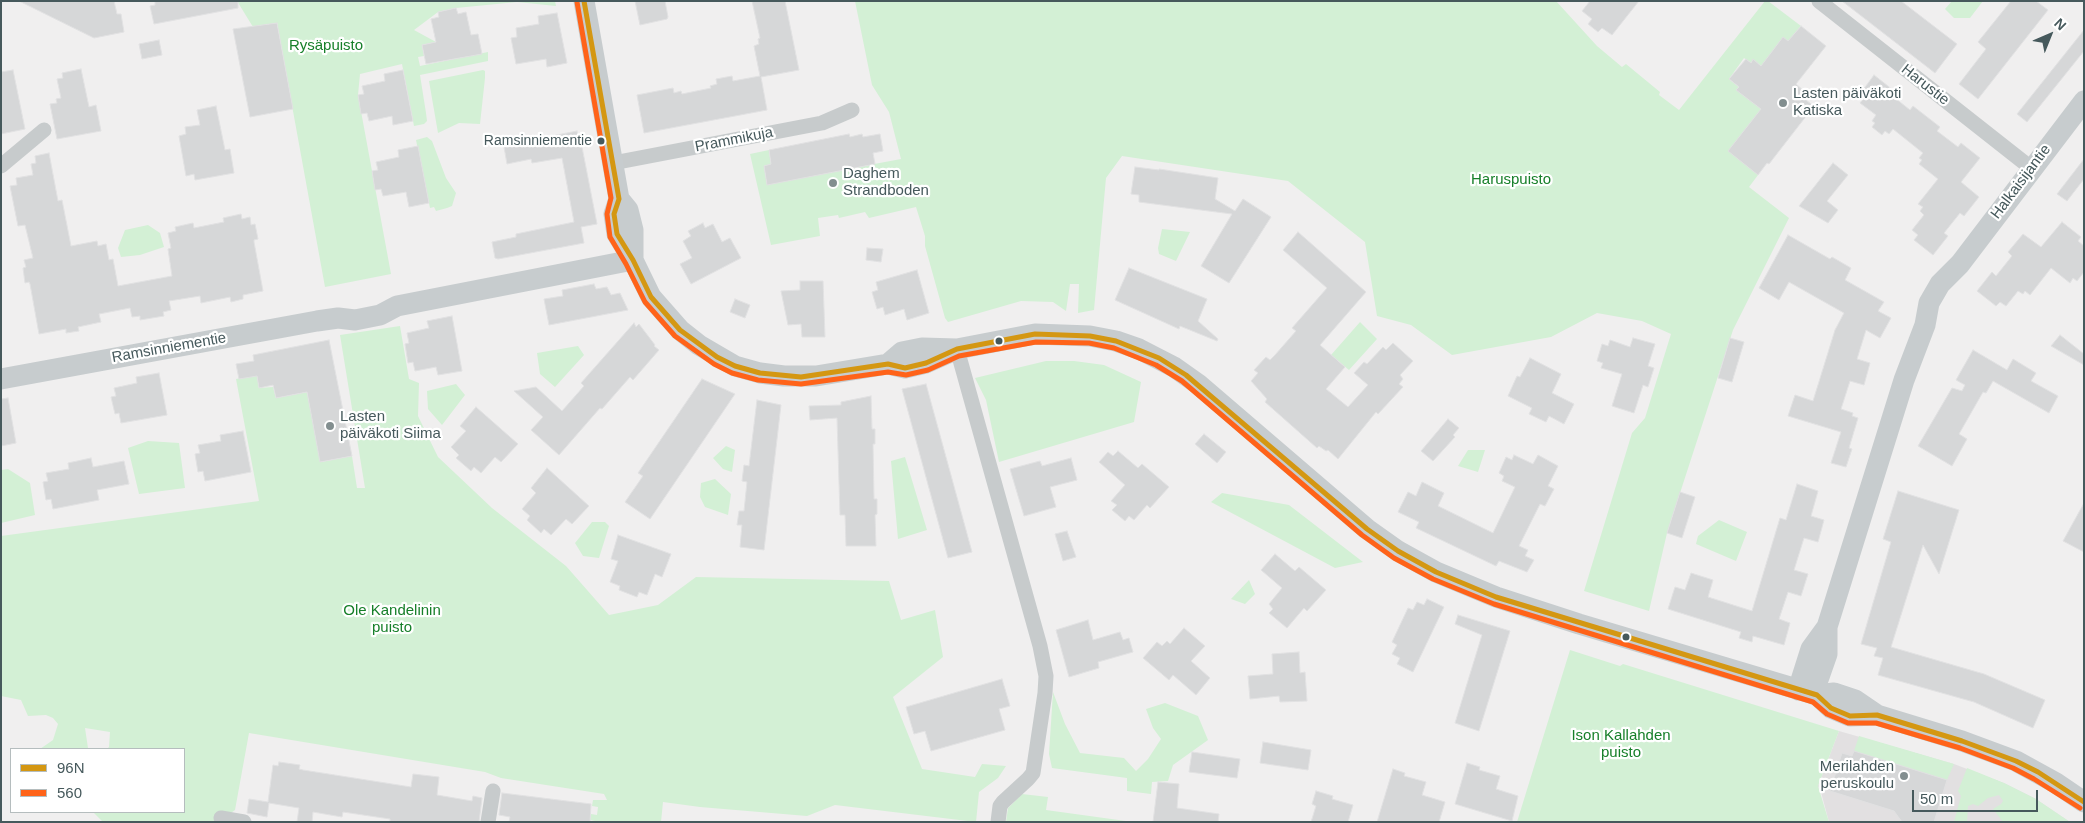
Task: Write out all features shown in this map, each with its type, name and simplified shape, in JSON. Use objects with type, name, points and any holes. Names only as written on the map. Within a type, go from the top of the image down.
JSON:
[{"type":"street","points":[[584,1],[619,199],[628,210],[633,230],[633,260],[651,297],[665,314],[699,346],[735,366],[760,373],[801,377],[837,374],[888,364],[902,352],[922,348],[957,349],[1035,334],[1090,336],[1116,341],[1139,349],[1174,367],[1198,384],[1342,510],[1381,540],[1417,563],[1465,586],[1815,693],[1855,700],[1877,715],[1962,741],[2016,761],[2056,783],[2084,802]]},
{"type":"street","name":"Harustie","points":[[1819,1],[2031,168]]},
{"type":"street","name":"Halkaisijantie","points":[[1815,693],[1811,649],[1827,626],[1904,380],[1925,325],[1942,309],[1950,295],[1960,264],[2031,168],[2084,101]]},
{"type":"street","name":"Prammikuja","points":[[613,163],[822,124],[852,110]]},
{"type":"street","points":[[1,166],[44,130]]},
{"type":"street","name":"Ramsinniementie","points":[[1,379],[338,318],[353,307],[376,302],[397,306],[633,260]]},
{"type":"street","points":[[957,349],[1040,646],[1046,676],[1032,773],[1000,806],[998,822]]},
{"type":"street","points":[[488,822],[493,791]]},
{"type":"street","points":[[222,818],[244,822]]},
{"type":"shaded area","name":"Merilahden peruskoulu","points":[[1839,731],[1954,764],[2004,783],[2036,799],[2070,822],[1829,822],[1818,786]]},
{"type":"green space","name":"Rysäpuisto","points":[[237,1],[555,1],[556,6],[517,2],[456,8],[438,12],[414,30],[436,42],[422,45],[424,56],[418,57],[420,66],[488,52],[488,61],[420,75],[427,121],[424,124],[414,126],[402,64],[360,74],[358,95],[391,274],[325,287],[277,23],[253,27]]},
{"type":"green space","name":"Haruspuisto","points":[[855,1],[1556,1],[1597,46],[1622,67],[1626,64],[1660,92],[1659,95],[1679,110],[1765,1],[1768,1],[1801,26],[1766,70],[1753,60],[1751,63],[1744,58],[1729,79],[1739,87],[1737,90],[1767,112],[1758,175],[1749,187],[1789,218],[1733,330],[1667,533],[1649,611],[1584,591],[1632,433],[1645,418],[1671,334],[1642,321],[1597,313],[1551,337],[1452,355],[1411,325],[1377,316],[1365,242],[1288,181],[1122,156],[1106,178],[1094,310],[1078,313],[1079,284],[1070,284],[1066,311],[1053,302],[1021,301],[948,322],[945,318],[916,207],[869,218],[865,212],[839,218],[838,215],[818,218],[820,236],[771,245],[750,154],[769,150],[771,164],[764,166],[767,184],[901,159],[889,112],[872,85]]},
{"type":"green space","points":[[1952,1],[1983,1],[1970,18],[1954,18],[1945,9]]},
{"type":"green space","points":[[485,71],[485,78],[480,124],[459,123],[438,133],[429,81]]},
{"type":"green space","points":[[427,137],[432,141],[446,178],[456,193],[452,206],[436,211],[434,207],[430,208],[416,140]]},
{"type":"green space","points":[[148,225],[160,233],[164,247],[140,255],[121,257],[118,248],[125,230]]},
{"type":"green space","points":[[1162,229],[1190,232],[1176,261],[1159,254],[1158,248]]},
{"type":"green space","points":[[1360,322],[1377,339],[1349,370],[1331,355]]},
{"type":"green space","name":"Ole Kandelinin puisto","points":[[400,326],[409,379],[419,383],[418,416],[438,457],[492,508],[566,566],[609,615],[658,605],[696,577],[889,581],[901,620],[935,610],[943,657],[893,697],[922,769],[975,777],[982,764],[1006,766],[998,778],[979,792],[976,822],[835,805],[807,816],[663,802],[661,822],[600,822],[590,820],[591,814],[597,815],[598,807],[592,806],[593,800],[607,800],[604,794],[501,778],[485,772],[249,733],[235,810],[218,822],[103,822],[94,813],[185,813],[185,748],[108,748],[110,732],[85,728],[88,748],[41,748],[53,740],[58,724],[53,718],[46,715],[28,716],[21,700],[1,696],[1,536],[259,501],[236,379],[246,377],[256,369],[259,388],[273,387],[276,398],[307,392],[321,462],[352,456],[357,488],[365,488],[340,335]]},
{"type":"green space","points":[[578,346],[584,355],[555,387],[540,374],[537,353]]},
{"type":"green space","points":[[1046,361],[1074,361],[1104,365],[1141,382],[1134,422],[999,462],[986,400],[975,378]]},
{"type":"green space","points":[[456,384],[465,395],[442,425],[428,409],[427,391]]},
{"type":"green space","points":[[148,441],[179,443],[185,488],[139,494],[128,448]]},
{"type":"green space","points":[[726,446],[735,450],[732,472],[723,469],[713,458]]},
{"type":"green space","points":[[1468,450],[1485,450],[1478,472],[1458,466]]},
{"type":"green space","points":[[905,457],[927,530],[898,539],[891,461]]},
{"type":"green space","points":[[8,469],[30,483],[35,515],[1,523],[1,470]]},
{"type":"green space","points":[[715,479],[731,494],[728,515],[705,507],[700,497],[701,483]]},
{"type":"green space","points":[[1222,493],[1289,505],[1363,562],[1335,568],[1211,502]]},
{"type":"green space","points":[[1719,520],[1747,532],[1736,561],[1696,544],[1698,536]]},
{"type":"green space","points":[[592,522],[605,522],[609,526],[599,558],[583,556],[575,543]]},
{"type":"green space","points":[[1249,580],[1255,594],[1245,604],[1231,599]]},
{"type":"green space","name":"Ison Kallahden puisto","points":[[1570,650],[1620,666],[1623,664],[1839,731],[1818,786],[1829,822],[1517,822]]},
{"type":"green space","points":[[1053,692],[1065,724],[1080,753],[1124,758],[1136,771],[1148,759],[1161,739],[1153,728],[1146,709],[1165,703],[1198,716],[1208,740],[1173,765],[1168,781],[1152,782],[1151,794],[1127,791],[1127,778],[1052,768],[1049,754]]},
{"type":"green space","points":[[1859,736],[1954,764],[1947,780],[1854,751]]},
{"type":"green space","points":[[1967,768],[2036,799],[2070,822],[2003,822],[1993,809],[2003,801],[1999,795],[1988,798],[1978,806],[1973,804],[1968,806],[1967,822],[1954,822],[1961,796],[1958,791]]},
{"type":"green space","points":[[1022,794],[1048,797],[1046,810],[1133,822],[1006,822],[1008,808]]},
{"type":"building","points":[[19,1],[114,1],[117,14],[121,14],[124,32],[94,38]]},
{"type":"building","points":[[155,1],[238,1],[238,8],[154,24],[150,6],[155,5]]},
{"type":"building","points":[[635,1],[665,1],[667,19],[640,25]]},
{"type":"building","points":[[752,1],[785,1],[799,70],[761,77],[767,110],[644,133],[637,95],[673,88],[674,93],[681,91],[682,94],[711,88],[710,86],[717,84],[716,79],[732,76],[733,81],[760,76],[754,46],[759,44],[758,39],[760,38]]},
{"type":"building","points":[[1590,1],[1639,1],[1612,35],[1602,28],[1598,32],[1588,24],[1592,19],[1582,11]]},
{"type":"building","points":[[1842,1],[1901,1],[1957,44],[1935,73]]},
{"type":"building","points":[[2011,1],[2036,1],[2048,10],[1978,99],[1959,84],[1986,49],[1978,42]]},
{"type":"building","points":[[456,8],[458,14],[466,12],[471,35],[478,34],[482,54],[426,64],[422,45],[436,42],[431,19],[439,17],[438,12]]},
{"type":"building","points":[[557,13],[567,63],[547,67],[546,59],[516,64],[511,38],[517,37],[516,28],[539,24],[538,16]]},
{"type":"building","points":[[277,23],[293,109],[250,117],[233,29]]},
{"type":"building","name":"Lasten päiväkoti Katiska","points":[[1801,26],[1826,46],[1796,84],[1804,91],[1800,96],[1814,106],[1769,164],[1767,163],[1758,175],[1728,151],[1761,109],[1736,90],[1739,87],[1729,79],[1746,59],[1751,63],[1753,59],[1761,66],[1783,37],[1788,41]]},
{"type":"building","points":[[2084,30],[2084,51],[2027,122],[2017,114]]},
{"type":"building","points":[[159,40],[162,55],[142,59],[139,44]]},
{"type":"building","points":[[81,69],[89,107],[96,105],[101,131],[57,139],[50,104],[57,103],[56,99],[61,98],[57,79],[63,78],[62,73]]},
{"type":"building","points":[[13,70],[25,129],[1,134],[1,72]]},
{"type":"building","points":[[403,70],[413,121],[393,125],[392,116],[369,121],[367,113],[361,114],[358,95],[364,94],[362,86],[385,81],[384,74]]},
{"type":"building","points":[[1874,75],[1893,90],[1890,94],[1910,110],[1913,106],[1940,127],[1937,131],[1958,147],[1961,143],[1980,158],[1961,182],[1979,197],[1964,216],[1960,213],[1944,233],[1948,236],[1933,255],[1914,240],[1918,235],[1912,230],[1924,215],[1920,211],[1923,207],[1918,204],[1938,179],[1919,164],[1922,160],[1919,158],[1923,153],[1893,129],[1889,134],[1885,131],[1882,135],[1872,127],[1875,123],[1872,121],[1876,115],[1860,103],[1864,98],[1860,94]]},
{"type":"building","points":[[216,106],[225,150],[230,149],[234,173],[195,180],[194,174],[186,176],[179,136],[186,134],[185,127],[200,125],[197,110]]},
{"type":"building","points":[[577,131],[580,147],[582,147],[597,224],[581,227],[584,243],[495,258],[492,242],[516,237],[516,234],[574,222],[562,158],[532,163],[531,159],[507,164],[504,147],[507,147],[506,145]]},
{"type":"building","points":[[849,134],[850,137],[862,134],[863,137],[880,134],[883,151],[873,153],[875,164],[767,185],[764,166],[771,164],[769,150]]},
{"type":"building","points":[[418,146],[429,203],[409,207],[406,192],[383,196],[381,189],[375,190],[372,171],[378,170],[376,162],[399,157],[398,150]]},
{"type":"building","points":[[49,153],[58,201],[62,200],[71,246],[97,241],[98,246],[106,244],[109,260],[113,259],[118,286],[172,276],[168,249],[171,248],[168,233],[176,231],[175,227],[193,223],[194,228],[224,222],[223,218],[241,214],[242,219],[250,217],[251,225],[255,224],[258,239],[254,240],[254,242],[263,291],[243,295],[243,299],[231,302],[230,297],[201,303],[200,296],[169,301],[171,310],[163,312],[164,316],[140,320],[140,316],[132,317],[130,308],[99,314],[101,322],[78,327],[79,331],[66,333],[66,329],[39,334],[30,284],[29,282],[25,283],[23,268],[26,267],[24,260],[33,258],[25,225],[18,226],[10,186],[17,185],[16,178],[33,175],[31,164],[36,163],[35,156]]},
{"type":"building","points":[[2084,159],[2084,179],[2067,201],[2057,194]]},
{"type":"building","points":[[1833,163],[1848,175],[1827,201],[1838,210],[1828,223],[1799,206]]},
{"type":"building","points":[[1135,167],[1218,178],[1215,199],[1235,211],[1243,199],[1271,217],[1229,283],[1201,266],[1232,214],[1139,202],[1139,195],[1131,194]]},
{"type":"building","points":[[2062,222],[2081,237],[2078,241],[2084,246],[2084,272],[2077,281],[2073,278],[2070,283],[2051,268],[2030,295],[2025,291],[2023,294],[2018,291],[2006,306],[2000,302],[1996,306],[1977,291],[1992,272],[1996,276],[2012,256],[2008,252],[2023,234],[2041,247]]},
{"type":"building","points":[[703,223],[705,228],[713,224],[722,242],[730,238],[741,258],[691,284],[680,264],[692,258],[683,241],[691,236],[688,231]]},
{"type":"building","points":[[1298,232],[1366,292],[1320,345],[1345,367],[1326,389],[1348,407],[1368,385],[1354,373],[1364,362],[1367,364],[1383,347],[1386,350],[1393,343],[1413,361],[1400,375],[1403,379],[1399,384],[1403,387],[1378,414],[1376,412],[1338,459],[1328,450],[1326,451],[1319,446],[1317,448],[1265,402],[1267,399],[1251,381],[1258,373],[1254,370],[1266,357],[1270,360],[1275,355],[1296,331],[1292,328],[1327,288],[1283,250]]},
{"type":"building","points":[[1788,235],[1830,259],[1832,257],[1851,268],[1845,280],[1884,302],[1878,311],[1891,318],[1880,338],[1866,330],[1857,359],[1870,363],[1864,385],[1850,381],[1841,409],[1853,413],[1852,416],[1858,418],[1849,448],[1852,449],[1846,467],[1831,463],[1841,432],[1788,416],[1795,395],[1813,401],[1835,330],[1844,313],[1789,282],[1779,300],[1759,288]]},
{"type":"building","points":[[867,248],[883,249],[881,262],[866,260]]},
{"type":"building","points":[[1129,268],[1207,299],[1198,321],[1218,339],[1217,341],[1180,326],[1179,329],[1115,300]]},
{"type":"building","points":[[917,270],[929,313],[907,320],[904,309],[885,315],[883,307],[877,309],[872,292],[878,290],[876,282]]},
{"type":"building","points":[[800,281],[823,281],[825,337],[802,337],[801,324],[788,325],[781,291],[800,290]]},
{"type":"building","points":[[594,284],[596,289],[607,287],[611,295],[620,293],[628,310],[549,325],[544,299],[563,296],[562,290]]},
{"type":"building","points":[[735,299],[750,305],[745,318],[730,312]]},
{"type":"building","points":[[452,316],[462,371],[438,375],[436,367],[415,371],[413,362],[408,363],[405,344],[409,343],[407,333],[429,328],[427,321]]},
{"type":"building","points":[[634,323],[636,327],[639,324],[654,346],[659,350],[633,380],[630,377],[602,409],[600,408],[559,455],[531,430],[543,417],[514,391],[536,387],[562,411],[584,386],[581,383]]},
{"type":"building","points":[[2060,335],[2084,354],[2084,365],[2051,346]]},
{"type":"building","points":[[1633,338],[1655,344],[1648,366],[1654,368],[1648,387],[1643,385],[1634,413],[1612,406],[1622,374],[1601,368],[1603,363],[1597,361],[1602,344],[1608,346],[1610,340],[1630,347]]},
{"type":"building","points":[[1730,338],[1744,342],[1732,382],[1718,378]]},
{"type":"building","name":"Lasten päiväkoti Siima","points":[[329,340],[352,456],[320,462],[307,392],[276,398],[273,385],[259,388],[257,376],[239,379],[236,364],[254,361],[253,355]]},
{"type":"building","points":[[1973,350],[2007,370],[2013,359],[2036,373],[2031,381],[2058,396],[2049,413],[1993,381],[1986,393],[1983,392],[1959,434],[1967,439],[1952,466],[1918,446],[1952,388],[1962,391],[1965,385],[1956,380]]},
{"type":"building","points":[[1530,358],[1561,374],[1552,393],[1574,404],[1564,424],[1549,416],[1546,422],[1529,414],[1532,408],[1508,396],[1517,376],[1520,377]]},
{"type":"building","points":[[159,373],[167,415],[121,423],[119,413],[115,414],[111,397],[116,396],[114,388],[137,383],[136,377]]},
{"type":"building","points":[[702,379],[735,394],[650,519],[625,502],[643,476],[638,473]]},
{"type":"building","points":[[926,384],[972,552],[948,558],[902,389]]},
{"type":"building","points":[[871,396],[872,429],[875,429],[875,444],[873,444],[874,499],[877,499],[877,514],[875,515],[876,546],[846,546],[845,515],[840,515],[837,418],[810,420],[809,406],[841,405],[841,402]]},
{"type":"building","points":[[8,398],[16,443],[1,446],[1,399]]},
{"type":"building","points":[[757,400],[781,405],[764,550],[740,547],[742,525],[737,525],[739,511],[744,511],[747,482],[742,481],[744,465],[749,466]]},
{"type":"building","points":[[476,407],[518,444],[501,462],[495,457],[481,473],[474,467],[471,471],[456,458],[459,455],[451,447],[466,431],[460,426]]},
{"type":"building","points":[[1448,419],[1459,428],[1453,435],[1455,437],[1433,461],[1421,451]]},
{"type":"building","points":[[243,431],[251,472],[205,481],[203,471],[198,472],[195,454],[200,453],[198,445],[221,441],[220,435]]},
{"type":"building","points":[[1204,434],[1226,452],[1217,463],[1195,444]]},
{"type":"building","points":[[1118,451],[1138,468],[1142,464],[1169,487],[1150,508],[1147,505],[1134,520],[1129,516],[1125,521],[1112,510],[1117,505],[1111,501],[1125,485],[1099,462],[1108,452],[1113,456]]},
{"type":"building","points":[[1514,455],[1533,464],[1538,455],[1558,466],[1548,486],[1554,489],[1545,506],[1540,504],[1519,546],[1528,550],[1525,556],[1534,560],[1527,572],[1499,561],[1496,566],[1416,528],[1419,522],[1398,512],[1408,492],[1416,496],[1422,482],[1444,493],[1438,506],[1493,533],[1515,487],[1502,481],[1504,476],[1499,473],[1506,457],[1512,460]]},
{"type":"building","points":[[91,458],[93,467],[124,461],[129,484],[97,490],[99,500],[53,509],[51,499],[46,500],[43,482],[48,481],[46,473],[69,469],[68,463]]},
{"type":"building","points":[[1071,458],[1077,480],[1050,487],[1056,507],[1024,516],[1010,469],[1040,461],[1042,466]]},
{"type":"building","points":[[547,468],[589,506],[572,524],[566,519],[551,535],[544,529],[541,533],[527,520],[530,516],[522,509],[536,493],[531,488]]},
{"type":"building","points":[[1797,484],[1818,491],[1811,516],[1824,520],[1818,542],[1804,538],[1794,570],[1808,574],[1801,596],[1788,592],[1779,619],[1790,623],[1784,645],[1753,636],[1752,642],[1739,638],[1741,632],[1668,609],[1675,587],[1685,590],[1691,573],[1713,580],[1708,597],[1752,611],[1780,518],[1786,520]]},
{"type":"building","points":[[1898,491],[1959,510],[1939,574],[1923,545],[1891,647],[1984,674],[2045,700],[2033,728],[1974,702],[1878,675],[1883,658],[1874,656],[1877,648],[1861,644],[1891,542],[1883,539]]},
{"type":"building","points":[[1680,492],[1695,497],[1682,538],[1667,533]]},
{"type":"building","points":[[2084,503],[2084,552],[2063,541]]},
{"type":"building","points":[[1067,531],[1076,557],[1063,561],[1055,534]]},
{"type":"building","points":[[618,535],[671,554],[662,577],[655,574],[647,595],[639,592],[637,597],[619,590],[620,586],[610,582],[618,561],[611,559]]},
{"type":"building","points":[[1275,554],[1295,571],[1299,567],[1326,590],[1307,611],[1304,608],[1287,628],[1269,613],[1273,609],[1269,604],[1282,588],[1261,570]]},
{"type":"building","points":[[1427,599],[1444,607],[1413,672],[1397,664],[1400,658],[1392,654],[1397,645],[1392,642],[1408,608],[1413,610],[1417,602],[1424,605]]},
{"type":"building","points":[[1458,615],[1510,631],[1479,731],[1455,723],[1482,635],[1455,624]]},
{"type":"building","points":[[1088,620],[1093,640],[1120,632],[1123,640],[1129,638],[1133,652],[1098,662],[1099,668],[1069,677],[1056,630]]},
{"type":"building","points":[[1184,628],[1205,646],[1191,661],[1210,678],[1196,695],[1173,675],[1169,680],[1143,658],[1157,642],[1162,646],[1167,641],[1170,644]]},
{"type":"building","points":[[1299,652],[1300,673],[1305,672],[1307,701],[1280,702],[1279,696],[1250,699],[1248,676],[1273,674],[1272,654]]},
{"type":"building","points":[[1002,679],[1010,706],[999,709],[1005,730],[931,751],[925,731],[914,734],[906,707]]},
{"type":"building","points":[[1263,742],[1311,750],[1308,770],[1260,763]]},
{"type":"building","points":[[1854,751],[1947,780],[1934,822],[1902,822],[1894,811],[1830,791],[1842,753],[1852,756]]},
{"type":"building","points":[[1192,752],[1240,759],[1237,778],[1189,772]]},
{"type":"building","points":[[279,762],[300,765],[299,769],[303,770],[411,787],[413,774],[439,777],[437,795],[472,801],[473,796],[482,798],[479,822],[390,822],[390,819],[343,812],[342,817],[313,812],[312,822],[297,822],[299,808],[269,803],[267,817],[247,813],[249,799],[268,802],[273,765],[278,766]]},
{"type":"building","points":[[1467,763],[1480,767],[1479,770],[1500,776],[1496,789],[1518,796],[1512,821],[1455,804]]},
{"type":"building","points":[[1393,769],[1405,773],[1404,776],[1426,782],[1422,795],[1445,802],[1439,822],[1377,822]]},
{"type":"building","points":[[1158,782],[1179,784],[1177,808],[1219,814],[1218,822],[1153,822]]},
{"type":"building","points":[[1316,791],[1333,796],[1332,799],[1353,805],[1348,822],[1311,822],[1316,806],[1312,804]]},
{"type":"building","points":[[502,793],[591,804],[590,822],[509,822],[510,817],[499,815]]},
{"type":"transit line","name":"96N","points":[[584,1],[619,199],[614,214],[617,234],[633,260],[651,297],[680,330],[717,357],[735,366],[760,373],[801,377],[888,364],[905,368],[926,363],[957,349],[1035,334],[1090,336],[1116,341],[1159,358],[1186,375],[1367,529],[1398,551],[1436,572],[1496,597],[1817,695],[1831,708],[1850,716],[1877,715],[1962,741],[2016,761],[2038,772],[2084,802]]},
{"type":"transit line","name":"560","points":[[577,2],[611,198],[607,214],[610,237],[645,302],[675,336],[714,364],[732,373],[758,380],[801,384],[888,372],[906,375],[928,370],[959,356],[1036,342],[1089,343],[1114,348],[1156,365],[1182,381],[1362,535],[1394,558],[1433,579],[1494,604],[1813,702],[1827,714],[1848,723],[1876,723],[1960,748],[2013,768],[2080,808]]},
{"type":"place","name":"Lasten päiväkoti Katiska","points":[[1783,103]]},
{"type":"place","name":"Ramsinniementie","points":[[601,141]]},
{"type":"place","name":"Daghem Strandboden","points":[[833,183]]},
{"type":"place","name":"Lasten päiväkoti Siima","points":[[330,426]]},
{"type":"place","name":"Merilahden peruskoulu","points":[[1904,776]]}]
